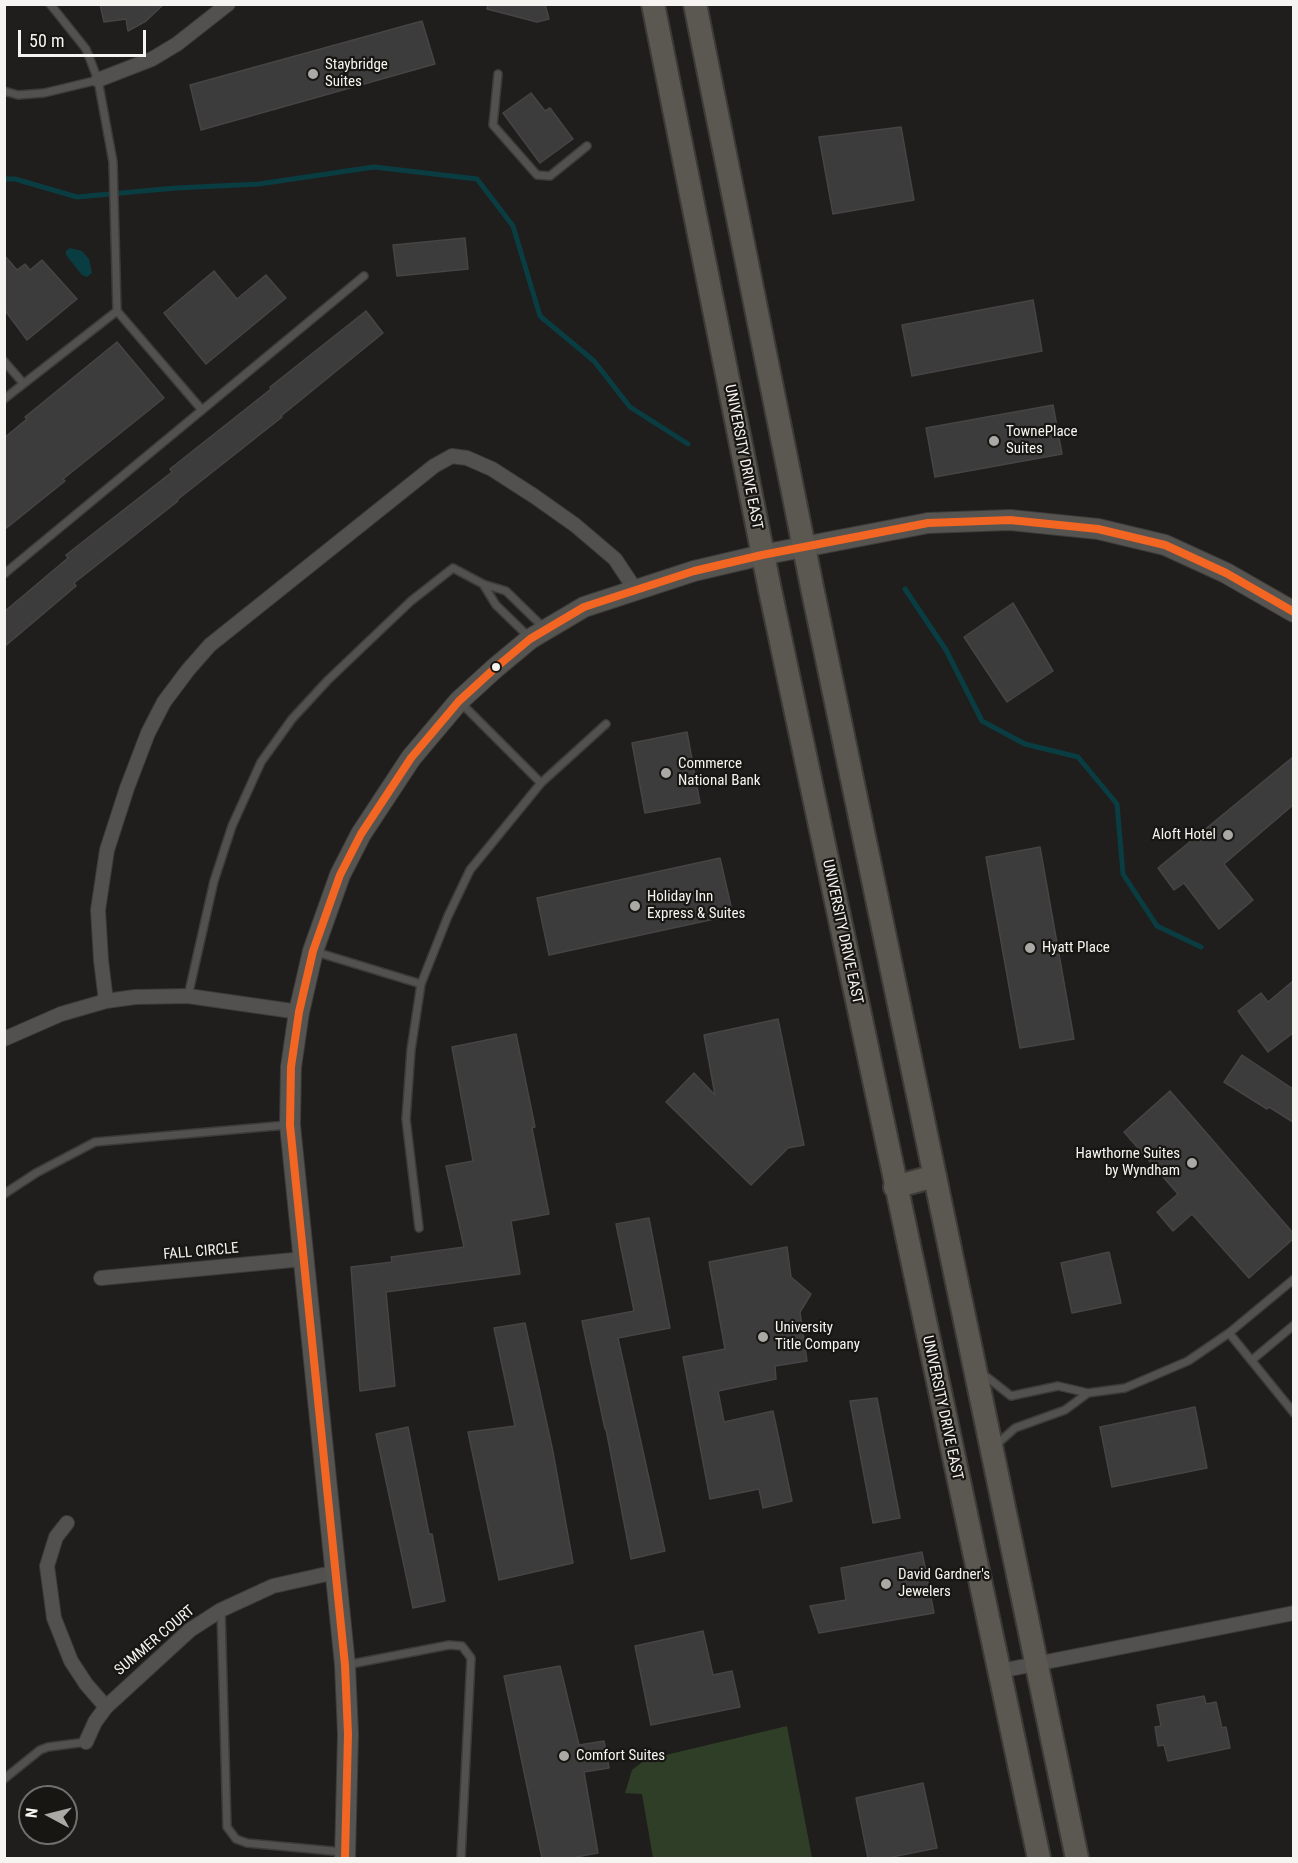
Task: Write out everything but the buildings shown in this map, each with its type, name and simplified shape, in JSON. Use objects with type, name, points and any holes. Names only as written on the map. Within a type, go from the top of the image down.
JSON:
[{"type":"main road","name":"UNIVERSITY DRIVE EAST","points":[[652,4],[762,555],[1039,1858]]},
{"type":"main road","points":[[695,4],[804,547],[1077,1858]]},
{"type":"main road","points":[[895,1187],[935,1176]]},
{"type":"street","points":[[98,80],[152,59],[177,44],[228,4]]},
{"type":"street","points":[[106,1000],[98,910],[107,850],[148,733],[164,702],[210,645],[434,466],[452,456],[467,458],[492,469],[575,525],[615,559],[635,589]]},
{"type":"street","points":[[345,1855],[348,1734],[345,1665],[290,1125],[291,1067],[299,1012],[313,951],[340,875],[361,834],[411,758],[459,701],[494,669],[538,634],[584,607],[694,571],[762,555],[928,523],[1010,520],[1098,529],[1165,545],[1226,573],[1293,612]]},
{"type":"street","points":[[4,1039],[61,1014],[106,1000],[188,996],[299,1012]]},
{"type":"street","name":"FALL CIRCLE","points":[[101,1278],[304,1259]]},
{"type":"street","points":[[68,1523],[56,1537],[46,1566],[54,1618],[71,1661],[86,1684],[106,1707]]},
{"type":"street","name":"SUMMER COURT","points":[[86,1742],[95,1722],[106,1707],[190,1630],[221,1610],[273,1586],[336,1572]]},
{"type":"street","points":[[1000,1671],[1293,1613]]},
{"type":"lane","points":[[50,4],[86,50],[98,80],[113,162],[117,311],[202,411]]},
{"type":"lane","points":[[498,74],[493,125],[537,175],[550,176],[587,146]]},
{"type":"lane","points":[[4,91],[18,95],[44,93],[98,80]]},
{"type":"lane","points":[[4,574],[364,276]]},
{"type":"lane","points":[[4,399],[117,311]]},
{"type":"lane","points":[[4,361],[23,383]]},
{"type":"lane","points":[[188,996],[214,881],[232,826],[261,762],[292,719],[328,680],[411,601],[453,568],[483,584],[507,591],[538,634]]},
{"type":"lane","points":[[483,584],[496,605],[538,634]]},
{"type":"lane","points":[[459,701],[541,783]]},
{"type":"lane","points":[[419,1228],[406,1119],[411,1050],[421,984],[448,916],[470,870],[541,783],[606,724]]},
{"type":"lane","points":[[313,951],[421,984]]},
{"type":"lane","points":[[4,1194],[36,1173],[95,1142],[290,1125]]},
{"type":"lane","points":[[976,1369],[1011,1395],[1058,1386],[1088,1394],[1125,1388],[1188,1361],[1229,1333],[1293,1279]]},
{"type":"lane","points":[[1252,1360],[1293,1325]]},
{"type":"lane","points":[[1229,1333],[1293,1413]]},
{"type":"lane","points":[[992,1449],[1015,1428],[1065,1410],[1088,1394]]},
{"type":"lane","points":[[221,1610],[227,1827],[236,1839],[246,1843],[345,1855]]},
{"type":"lane","points":[[345,1665],[449,1645],[462,1646],[471,1658],[461,1858]]},
{"type":"lane","points":[[4,1779],[40,1750],[86,1742]]},
{"type":"green space","points":[[787,1726],[812,1858],[653,1858],[642,1794],[625,1793],[632,1770],[645,1760]]},
{"type":"water","points":[[70,248],[82,251],[89,259],[92,273],[87,277],[82,275],[66,255],[66,251]]},
{"type":"waterway","points":[[4,179],[15,179],[77,197],[176,188],[259,184],[374,167],[477,179],[513,226],[540,316],[594,361],[630,407],[688,444]]},
{"type":"waterway","points":[[905,589],[946,650],[982,721],[1025,744],[1078,757],[1117,804],[1123,874],[1157,926],[1201,947]]},
{"type":"transit line","points":[[345,1858],[348,1734],[345,1665],[290,1125],[291,1067],[299,1012],[313,951],[340,875],[361,834],[411,758],[459,701],[494,669],[530,639],[584,607],[694,571],[762,555],[928,523],[1010,520],[1098,529],[1165,545],[1226,573],[1294,612]]},
{"type":"place","name":"Staybridge Suites","points":[[313,74]]},
{"type":"place","name":"TownePlace Suites","points":[[994,441]]},
{"type":"place","name":"Commerce National Bank","points":[[666,773]]},
{"type":"place","name":"Aloft Hotel","points":[[1228,835]]},
{"type":"place","name":"Holiday Inn Express & Suites","points":[[635,906]]},
{"type":"place","name":"Hyatt Place","points":[[1030,948]]},
{"type":"place","name":"Hawthorne Suites by Wyndham","points":[[1192,1163]]},
{"type":"place","name":"University Title Company","points":[[763,1337]]},
{"type":"place","name":"David Gardner's Jewelers","points":[[886,1584]]},
{"type":"place","name":"Comfort Suites","points":[[564,1756]]}]
